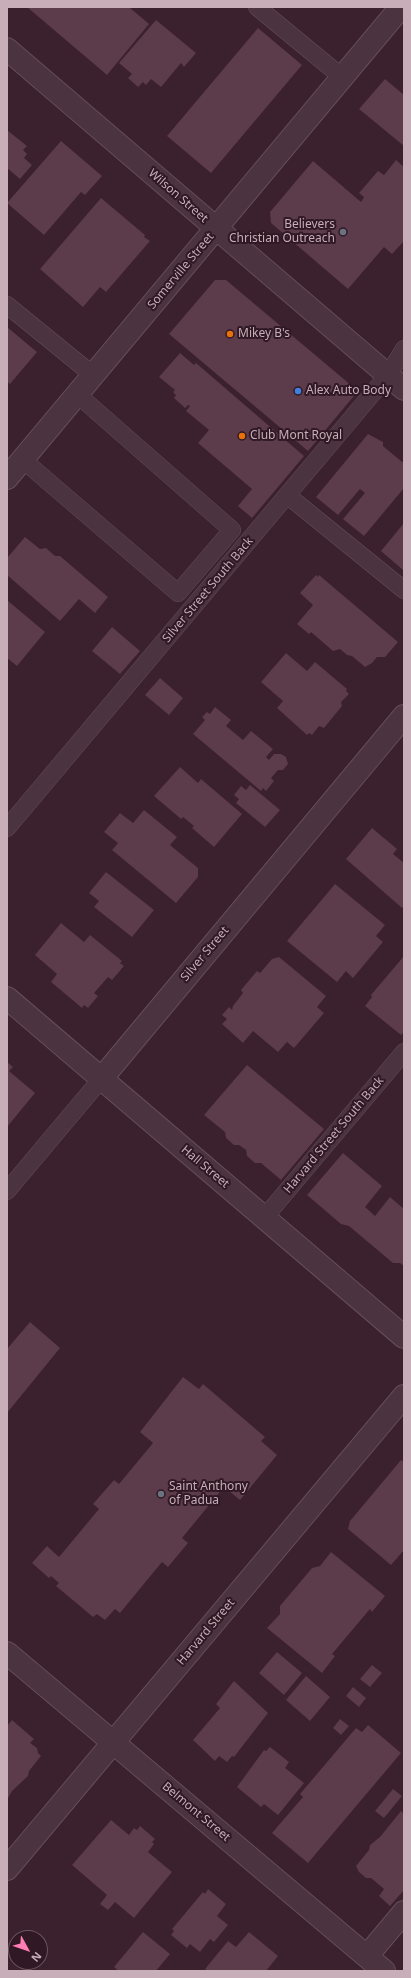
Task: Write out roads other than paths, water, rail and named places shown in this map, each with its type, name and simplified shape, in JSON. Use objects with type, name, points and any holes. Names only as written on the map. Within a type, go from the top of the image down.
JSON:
[{"type":"street","name":"Somerville Street","points":[[7,478],[217,229],[401,7]]},
{"type":"street","name":"Wilson Street","points":[[7,49],[396,382]]},
{"type":"street","name":"Silver Street","points":[[102,1078],[404,716]]},
{"type":"street","name":"Hall Street","points":[[7,998],[404,1337]]},
{"type":"street","name":"Harvard Street","points":[[7,1869],[404,1396]]},
{"type":"street","name":"Belmont Street","points":[[7,1653],[384,1971]]},
{"type":"street","points":[[367,1956],[404,1912]]},
{"type":"lane","points":[[257,7],[342,77]]},
{"type":"lane","points":[[7,305],[93,375]]},
{"type":"lane","name":"Silver Street South Back","points":[[7,828],[287,495],[396,382],[404,349]]},
{"type":"lane","points":[[22,460],[178,593],[232,530],[78,395]]},
{"type":"lane","points":[[287,495],[404,590]]},
{"type":"lane","name":"Harvard Street South Back","points":[[264,1218],[404,1052]]},
{"type":"lane","name":"Silver Street","points":[[7,1191],[102,1078]]},
{"type":"place","name":"Believers Christian Outreach","points":[[343,232]]},
{"type":"place","name":"Mikey B's","points":[[230,334]]},
{"type":"place","name":"Alex Auto Body","points":[[298,391]]},
{"type":"place","name":"Club Mont Royal","points":[[242,436]]},
{"type":"place","name":"Saint Anthony of Padua","points":[[161,1494]]}]
